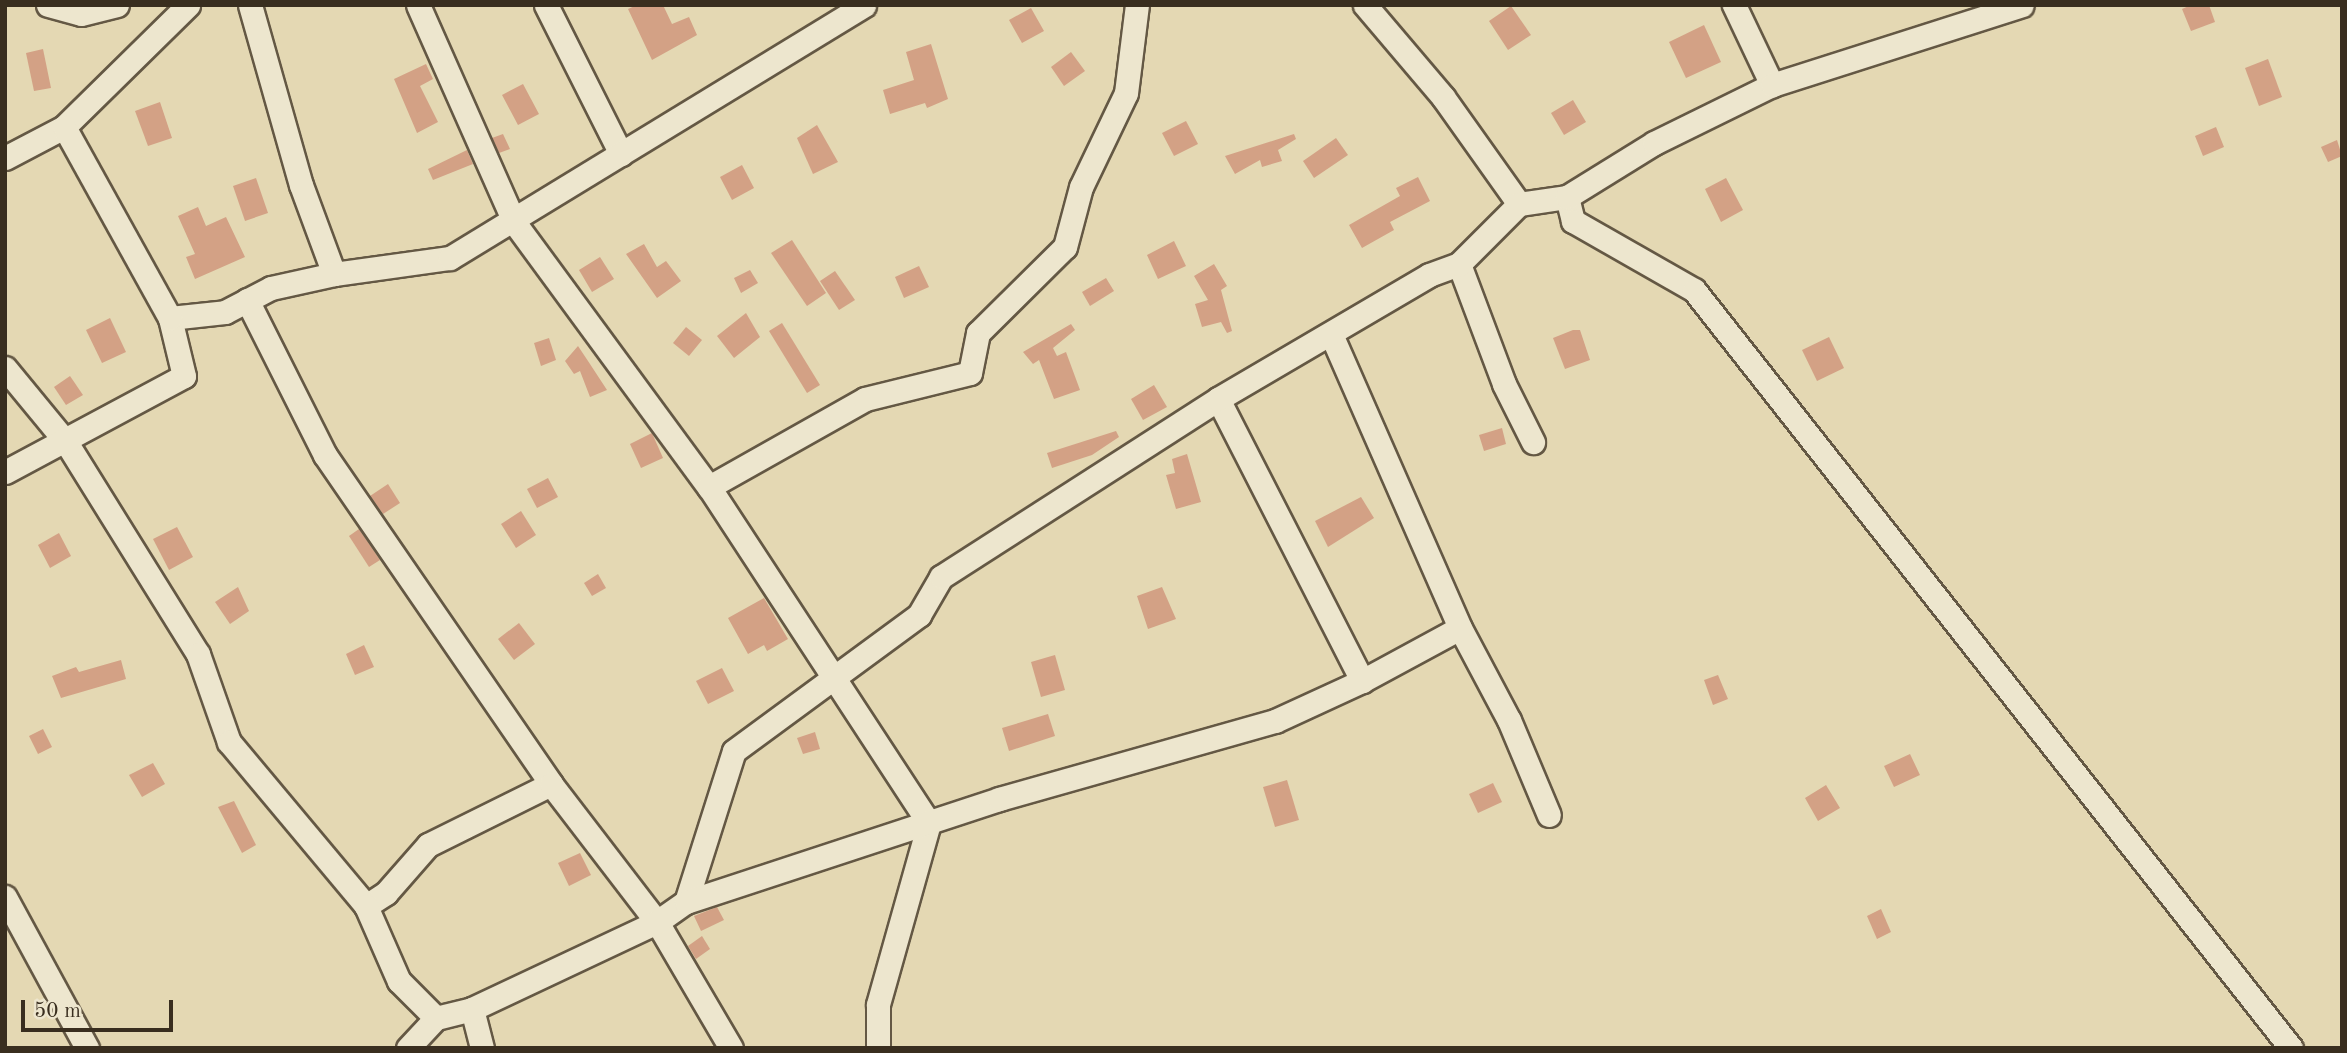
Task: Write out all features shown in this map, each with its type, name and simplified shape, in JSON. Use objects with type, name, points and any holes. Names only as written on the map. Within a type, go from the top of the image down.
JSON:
[{"type":"street","points":[[48,5],[81,14],[117,5]]},
{"type":"street","points":[[5,158],[64,127],[188,5]]},
{"type":"street","points":[[250,5],[301,185],[334,274]]},
{"type":"street","points":[[418,5],[514,222],[709,487],[929,823],[878,1005],[878,1048]]},
{"type":"street","points":[[546,5],[621,154]]},
{"type":"street","points":[[170,318],[225,312],[271,288],[334,274],[450,258],[514,222],[864,5]]},
{"type":"street","points":[[709,487],[865,399],[970,373],[978,333],[1065,247],[1081,187],[1126,93],[1137,5]]},
{"type":"street","points":[[1365,5],[1444,97],[1519,204]]},
{"type":"street","points":[[1734,5],[1772,85]]},
{"type":"street","points":[[686,902],[734,751],[919,615],[942,577],[1218,400],[1429,275],[1459,264],[1519,204],[1567,197],[1654,143],[1772,85],[2022,5]]},
{"type":"street","points":[[5,472],[66,442],[184,376],[170,318],[64,127]]},
{"type":"street","points":[[1567,197],[1573,221],[1694,290],[2291,1048]]},
{"type":"street","points":[[1459,264],[1504,384],[1533,442]]},
{"type":"street","points":[[247,300],[325,455],[551,784],[657,922],[731,1048]]},
{"type":"street","points":[[1331,334],[1460,628],[1509,720],[1549,815]]},
{"type":"street","points":[[5,368],[66,442],[198,654],[229,742],[366,906],[399,981],[436,1018]]},
{"type":"street","points":[[1218,400],[1362,681]]},
{"type":"street","points":[[408,1048],[436,1018],[472,1009],[657,922],[686,902],[999,799],[1275,721],[1362,681],[1460,628]]},
{"type":"street","points":[[366,906],[387,893],[428,845],[551,784]]},
{"type":"street","points":[[5,897],[87,1048]]},
{"type":"street","points":[[472,1009],[482,1048]]},
{"type":"building","points":[[637,5],[663,5],[672,24],[689,17],[697,35],[652,60],[628,9]]},
{"type":"building","points":[[2191,5],[2209,5],[2215,22],[2191,31],[2182,9]]},
{"type":"building","points":[[1511,6],[1531,35],[1508,50],[1489,21]]},
{"type":"building","points":[[1031,8],[1044,31],[1022,43],[1009,20]]},
{"type":"building","points":[[1704,25],[1721,62],[1686,78],[1669,42]]},
{"type":"building","points":[[931,44],[948,99],[927,108],[925,103],[890,114],[883,90],[914,80],[906,52]]},
{"type":"building","points":[[43,49],[51,88],[34,91],[26,53]]},
{"type":"building","points":[[1071,52],[1085,71],[1064,86],[1051,67]]},
{"type":"building","points":[[2268,59],[2282,97],[2259,106],[2245,68]]},
{"type":"building","points":[[426,64],[433,79],[420,86],[438,122],[417,133],[394,79]]},
{"type":"building","points":[[523,84],[539,114],[518,125],[502,95]]},
{"type":"building","points":[[1573,100],[1586,122],[1564,135],[1551,113]]},
{"type":"building","points":[[160,102],[172,138],[148,146],[135,111]]},
{"type":"building","points":[[1186,121],[1198,144],[1174,156],[1162,133]]},
{"type":"building","points":[[817,125],[838,162],[813,174],[797,138]]},
{"type":"building","points":[[2216,127],[2224,147],[2203,156],[2195,136]]},
{"type":"building","points":[[503,134],[510,149],[499,153],[492,138]]},
{"type":"building","points":[[1294,134],[1296,139],[1278,150],[1282,161],[1262,167],[1260,160],[1235,174],[1225,156]]},
{"type":"building","points":[[1336,138],[1348,155],[1314,178],[1303,161]]},
{"type":"building","points":[[2337,140],[2342,156],[2328,162],[2321,147]]},
{"type":"building","points":[[467,150],[473,164],[433,180],[428,169]]},
{"type":"building","points":[[742,165],[754,188],[732,200],[720,177]]},
{"type":"building","points":[[1418,177],[1430,201],[1390,222],[1394,230],[1362,248],[1349,225],[1400,196],[1396,188]]},
{"type":"building","points":[[256,178],[268,213],[245,221],[233,186]]},
{"type":"building","points":[[1726,178],[1743,210],[1721,222],[1705,189]]},
{"type":"building","points":[[198,207],[206,226],[226,217],[245,257],[195,279],[186,257],[195,254],[178,216]]},
{"type":"building","points":[[792,240],[826,293],[807,306],[771,253]]},
{"type":"building","points":[[1174,241],[1186,266],[1158,279],[1147,255]]},
{"type":"building","points":[[644,244],[657,267],[666,261],[681,281],[657,298],[626,254]]},
{"type":"building","points":[[600,257],[614,279],[592,292],[579,270]]},
{"type":"building","points":[[1214,264],[1227,286],[1221,290],[1232,331],[1227,333],[1221,322],[1202,327],[1195,304],[1208,300],[1194,276]]},
{"type":"building","points":[[919,266],[929,287],[904,298],[895,277]]},
{"type":"building","points":[[750,270],[758,283],[741,293],[734,278]]},
{"type":"building","points":[[835,271],[855,300],[839,310],[820,281]]},
{"type":"building","points":[[1106,278],[1114,291],[1090,306],[1082,292]]},
{"type":"building","points":[[746,313],[760,337],[734,358],[717,336]]},
{"type":"building","points":[[110,318],[126,352],[102,363],[86,330]]},
{"type":"building","points":[[782,323],[820,385],[807,393],[769,331]]},
{"type":"building","points":[[1071,324],[1075,330],[1053,348],[1057,356],[1066,352],[1080,390],[1054,399],[1039,360],[1033,364],[1023,352]]},
{"type":"building","points":[[686,327],[702,340],[689,356],[673,343]]},
{"type":"building","points":[[1580,330],[1590,360],[1565,369],[1553,338]]},
{"type":"building","points":[[1829,337],[1844,368],[1817,381],[1802,350]]},
{"type":"building","points":[[549,338],[556,360],[541,366],[534,343]]},
{"type":"building","points":[[578,346],[607,390],[590,397],[580,371],[574,374],[565,361]]},
{"type":"building","points":[[70,376],[83,395],[66,405],[54,387]]},
{"type":"building","points":[[1154,385],[1167,407],[1143,420],[1131,399]]},
{"type":"building","points":[[1502,428],[1506,444],[1484,451],[1479,435]]},
{"type":"building","points":[[1116,431],[1119,437],[1092,455],[1052,468],[1047,453]]},
{"type":"building","points":[[652,433],[663,458],[641,468],[630,444]]},
{"type":"building","points":[[1187,454],[1201,502],[1176,509],[1166,475],[1175,473],[1172,459]]},
{"type":"building","points":[[548,478],[558,497],[537,508],[527,489]]},
{"type":"building","points":[[388,484],[400,503],[383,514],[370,496]]},
{"type":"building","points":[[1361,497],[1374,518],[1328,547],[1315,521]]},
{"type":"building","points":[[521,511],[536,535],[516,548],[501,524]]},
{"type":"building","points":[[177,527],[193,557],[169,570],[153,539]]},
{"type":"building","points":[[359,529],[380,560],[369,567],[349,536]]},
{"type":"building","points":[[59,533],[71,556],[50,568],[38,545]]},
{"type":"building","points":[[598,574],[606,588],[592,596],[584,583]]},
{"type":"building","points":[[238,587],[249,611],[230,624],[215,602]]},
{"type":"building","points":[[1162,587],[1176,619],[1148,629],[1137,596]]},
{"type":"building","points":[[764,598],[788,639],[767,651],[764,645],[748,654],[728,618]]},
{"type":"building","points":[[519,623],[535,644],[514,660],[498,639]]},
{"type":"building","points":[[364,645],[374,667],[355,675],[346,654]]},
{"type":"building","points":[[1055,655],[1065,690],[1041,697],[1031,662]]},
{"type":"building","points":[[121,660],[126,679],[61,698],[52,676],[76,667],[79,672]]},
{"type":"building","points":[[722,668],[734,691],[708,704],[696,681]]},
{"type":"building","points":[[1718,675],[1728,699],[1713,705],[1704,680]]},
{"type":"building","points":[[1048,714],[1055,736],[1009,751],[1002,728]]},
{"type":"building","points":[[43,729],[52,747],[38,754],[29,736]]},
{"type":"building","points":[[815,732],[820,749],[803,754],[797,738]]},
{"type":"building","points":[[1910,754],[1920,775],[1894,787],[1884,766]]},
{"type":"building","points":[[153,763],[165,784],[142,797],[129,775]]},
{"type":"building","points":[[1287,780],[1299,820],[1275,827],[1263,787]]},
{"type":"building","points":[[1493,783],[1502,802],[1478,813],[1469,794]]},
{"type":"building","points":[[1826,785],[1840,808],[1818,821],[1805,798]]},
{"type":"building","points":[[234,801],[256,845],[242,853],[218,807]]},
{"type":"building","points":[[580,853],[591,875],[569,886],[558,863]]},
{"type":"building","points":[[717,907],[724,920],[701,931],[694,916]]},
{"type":"building","points":[[1881,909],[1891,932],[1877,939],[1867,916]]},
{"type":"building","points":[[702,936],[710,949],[696,959],[688,946]]}]
